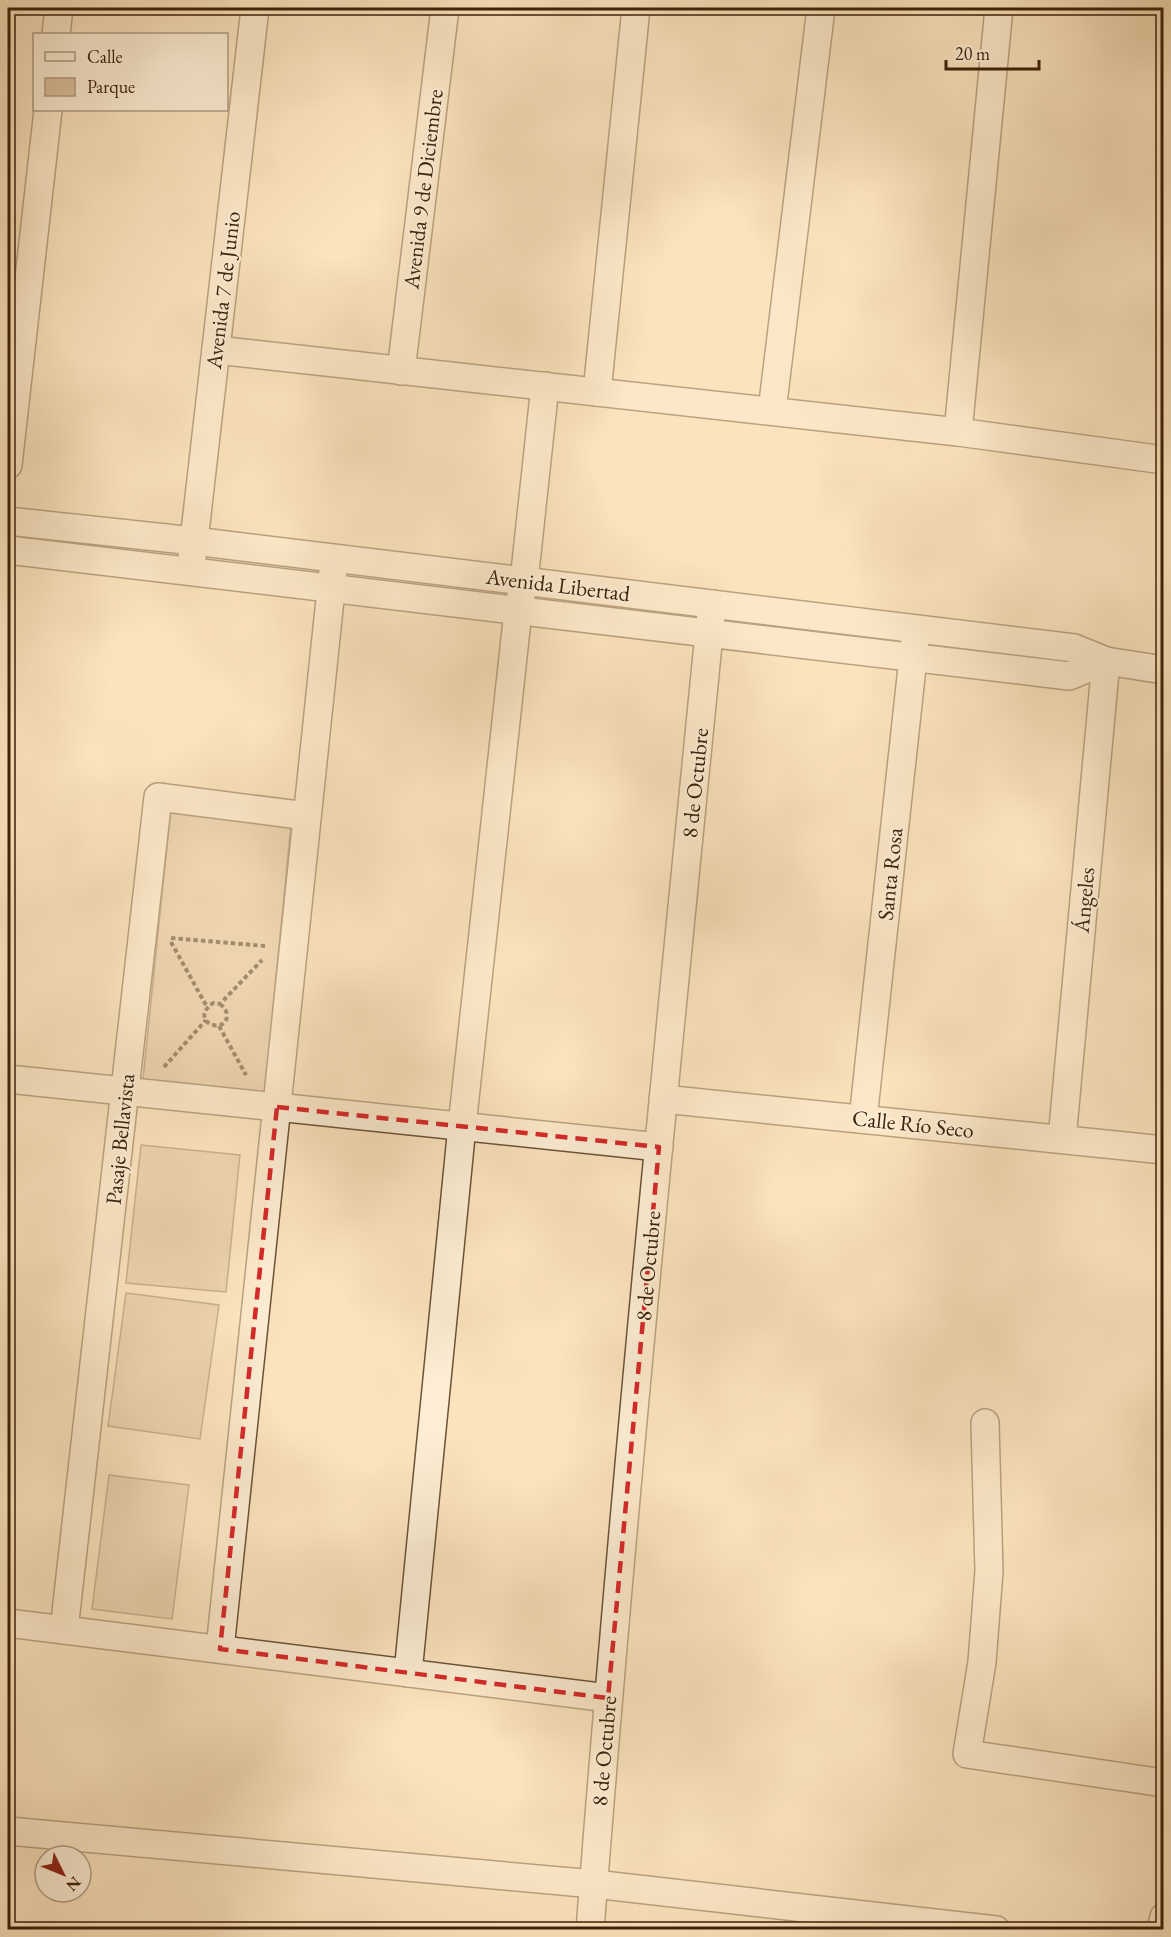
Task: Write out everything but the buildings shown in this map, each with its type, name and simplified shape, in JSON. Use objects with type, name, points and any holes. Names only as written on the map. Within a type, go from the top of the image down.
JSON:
[{"type":"street","points":[[56,33],[59,8]]},
{"type":"street","name":"Avenida 7 de Junio","points":[[190,572],[255,8]]},
{"type":"street","name":"Avenida 9 de Diciembre","points":[[400,371],[445,8]]},
{"type":"street","points":[[597,392],[636,8]]},
{"type":"street","points":[[772,411],[821,8]]},
{"type":"street","points":[[958,432],[999,8]]},
{"type":"street","points":[[8,465],[48,111]]},
{"type":"street","points":[[216,351],[958,432],[1164,460]]},
{"type":"street","points":[[408,1673],[462,1126],[545,386]]},
{"type":"street","name":"Avenida Libertad","points":[[8,521],[194,541],[1074,648],[1106,662],[1164,670]]},
{"type":"street","name":"Avenida Libertad","points":[[8,550],[1069,676],[1106,662]]},
{"type":"street","points":[[220,1649],[334,558]]},
{"type":"street","name":"8 de Octubre","points":[[590,1929],[608,1698],[663,1099],[712,604]]},
{"type":"street","name":"Santa Rosa","points":[[863,1119],[916,628]]},
{"type":"street","name":"Ángeles","points":[[1062,1139],[1106,662]]},
{"type":"street","name":"Pasaje Bellavista","points":[[64,1630],[158,797],[307,816]]},
{"type":"street","points":[[8,1079],[659,1147]]},
{"type":"street","name":"Calle Río Seco","points":[[663,1099],[1164,1150]]},
{"type":"street","points":[[985,1423],[989,1571],[982,1662],[967,1754],[1164,1783]]},
{"type":"street","points":[[8,1623],[608,1698]]},
{"type":"street","points":[[8,1831],[594,1884],[996,1929]]},
{"type":"street","points":[[1161,1929],[1164,1917]]},
{"type":"path","points":[[162,937],[275,946]]},
{"type":"path","points":[[169,938],[207,1007]]},
{"type":"path","points":[[220,1004],[267,955]]},
{"type":"path","points":[[213,1003],[225,1008],[227,1016],[225,1022],[219,1026],[212,1025],[206,1020],[204,1014],[207,1007],[213,1003]]},
{"type":"path","points":[[162,1068],[206,1020]]},
{"type":"path","points":[[219,1026],[251,1085]]},
{"type":"highlighted area","points":[[277,1107],[659,1147],[608,1698],[220,1649]]},
{"type":"green space","points":[[171,807],[291,824],[264,1101],[142,1089]]},
{"type":"green space","points":[[141,1145],[240,1155],[226,1292],[126,1283]]},
{"type":"green space","points":[[126,1293],[219,1305],[200,1439],[108,1426]]},
{"type":"green space","points":[[109,1475],[189,1485],[172,1619],[92,1609]]}]
